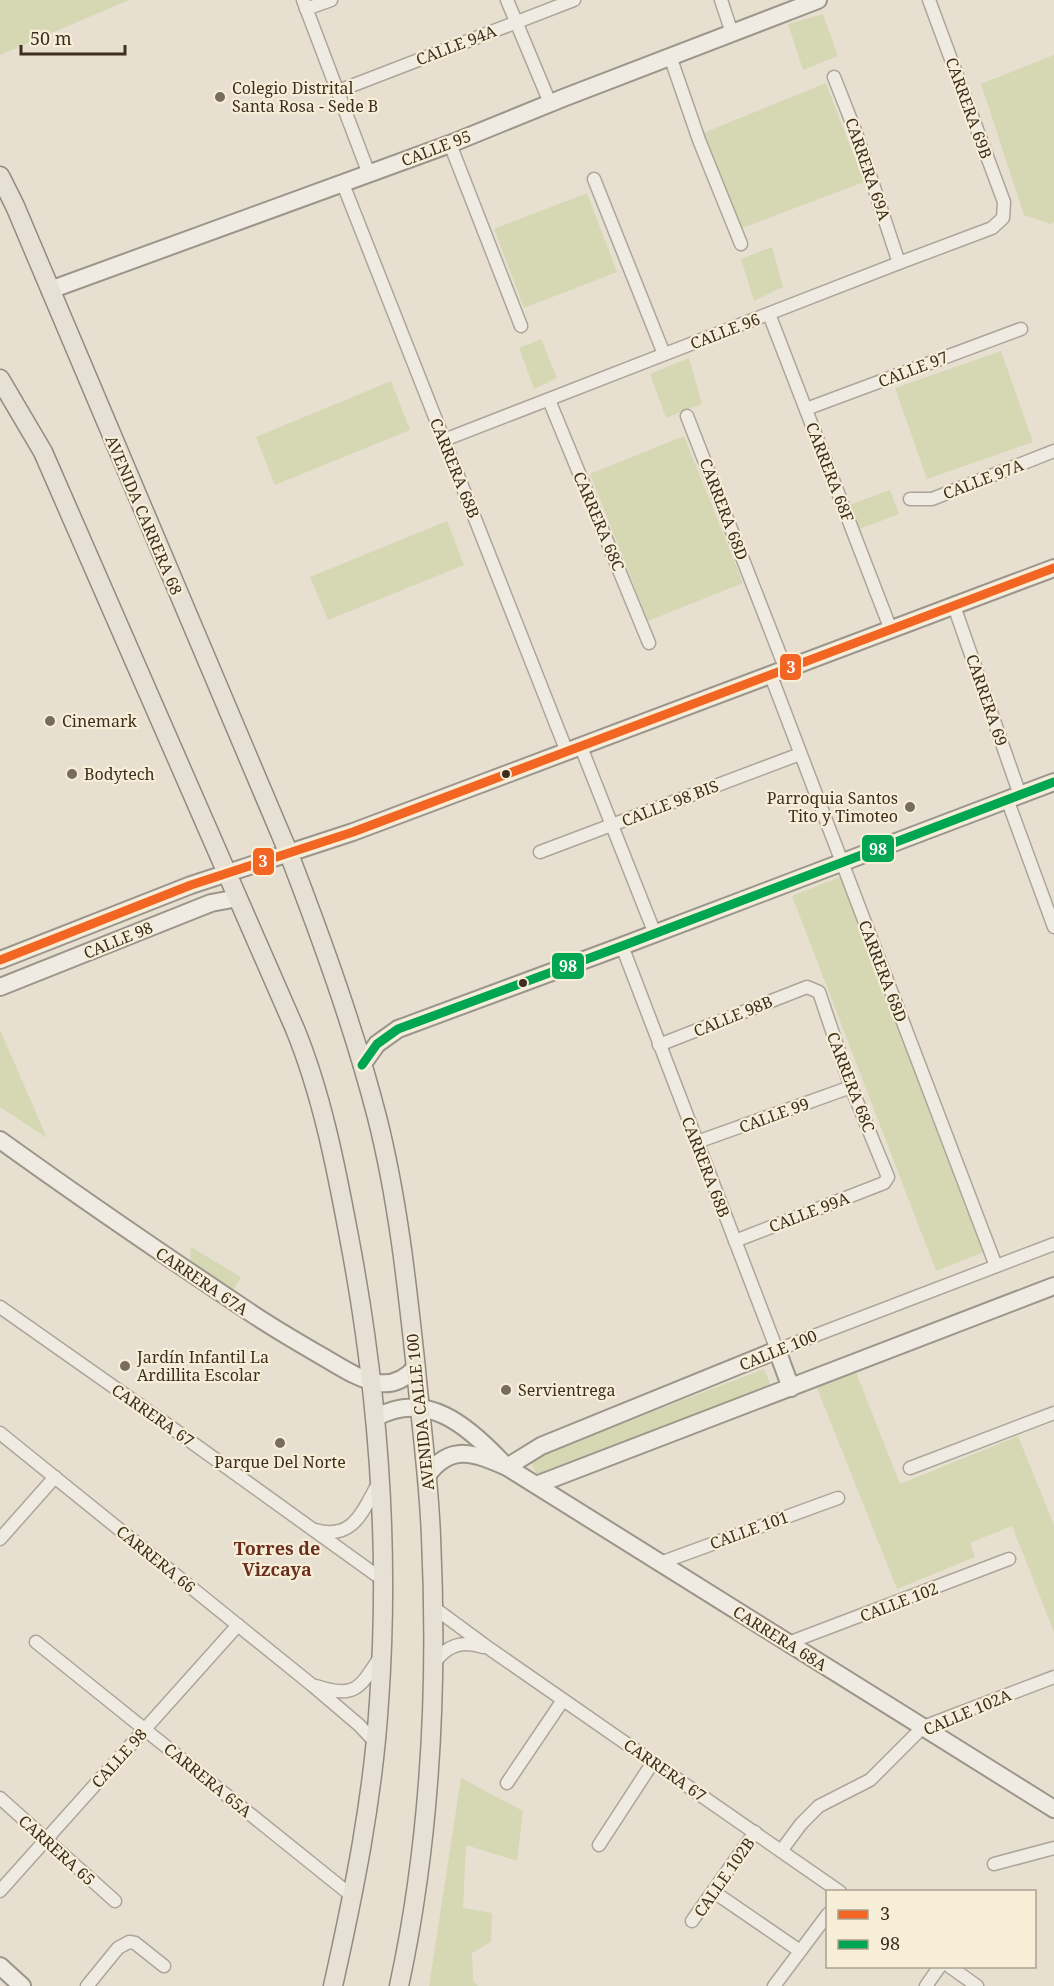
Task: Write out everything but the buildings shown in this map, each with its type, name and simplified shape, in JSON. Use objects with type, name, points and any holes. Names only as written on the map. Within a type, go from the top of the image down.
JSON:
[{"type":"main road","name":"AVENIDA CARRERA 68","points":[[0,176],[289,854]]},
{"type":"main road","points":[[0,379],[44,452],[304,1052],[339,1184],[359,1289],[375,1418],[382,1580],[382,1655],[375,1743],[365,1821],[333,1986]]},
{"type":"main road","name":"AVENIDA CALLE 100","points":[[289,854],[317,928],[362,1065],[377,1119],[398,1223],[427,1476],[433,1607],[432,1748],[426,1820],[413,1916],[399,1986]]},
{"type":"street","points":[[332,0],[305,5],[369,174]]},
{"type":"street","points":[[507,0],[550,103]]},
{"type":"street","name":"CALLE 94A","points":[[338,91],[574,0]]},
{"type":"street","points":[[721,0],[732,33]]},
{"type":"street","name":"CALLE 95","points":[[50,290],[450,144],[670,56],[819,0]]},
{"type":"street","name":"CARRERA 69B","points":[[929,0],[1004,202],[1003,218]]},
{"type":"street","points":[[670,56],[699,140],[741,244]]},
{"type":"street","name":"CARRERA 69A","points":[[834,77],[856,133],[899,262]]},
{"type":"street","points":[[450,144],[521,326]]},
{"type":"street","points":[[594,178],[664,354]]},
{"type":"street","name":"CARRERA 68B","points":[[343,184],[444,440],[574,750],[611,825],[655,934]]},
{"type":"street","name":"CALLE 96","points":[[444,440],[899,262],[992,228],[1003,218]]},
{"type":"street","name":"CARRERA 68F","points":[[769,314],[891,630]]},
{"type":"street","name":"CALLE 97","points":[[806,409],[1021,329]]},
{"type":"street","name":"CARRERA 68C","points":[[549,400],[650,643]]},
{"type":"street","name":"CARRERA 68D","points":[[687,416],[778,673],[800,754],[996,1266]]},
{"type":"street","name":"CALLE 97A","points":[[910,499],[932,499],[1054,451]]},
{"type":"street","name":"CALLE 98","points":[[0,960],[191,885],[353,832],[1054,568]]},
{"type":"street","name":"CARRERA 69","points":[[954,606],[1054,927]]},
{"type":"street","name":"CALLE 98 BIS","points":[[540,852],[800,754]]},
{"type":"street","points":[[362,1065],[377,1044],[398,1029],[1054,782]]},
{"type":"street","name":"CALLE 98","points":[[0,987],[211,903],[238,898]]},
{"type":"street","name":"CARRERA 68B","points":[[622,946],[790,1388]]},
{"type":"street","name":"CARRERA 68C","points":[[807,987],[819,992],[851,1087],[888,1174],[884,1182]]},
{"type":"street","name":"CALLE 98B","points":[[659,1045],[807,987]]},
{"type":"street","name":"CALLE 99","points":[[697,1142],[851,1087]]},
{"type":"street","name":"CARRERA 67A","points":[[0,1140],[119,1225],[280,1333],[346,1370],[371,1381],[383,1383],[395,1382],[406,1377],[415,1368]]},
{"type":"street","name":"CALLE 99A","points":[[735,1241],[884,1182]]},
{"type":"street","name":"CALLE 100","points":[[507,1467],[541,1446],[777,1350],[1054,1244]]},
{"type":"street","points":[[536,1485],[1054,1286]]},
{"type":"street","name":"CARRERA 67","points":[[0,1307],[382,1580]]},
{"type":"street","name":"CARRERA 68A","points":[[375,1418],[396,1408],[420,1407],[438,1413],[471,1432],[507,1467]]},
{"type":"street","points":[[910,1468],[1054,1413]]},
{"type":"street","name":"CARRERA 66","points":[[0,1433],[312,1685],[359,1725],[375,1743]]},
{"type":"street","name":"CARRERA 68A","points":[[427,1476],[441,1460],[462,1454],[484,1457],[507,1467],[1054,1809]]},
{"type":"street","points":[[0,1539],[55,1477]]},
{"type":"street","name":"CARRERA 67","points":[[304,1525],[327,1533],[350,1528],[379,1482]]},
{"type":"street","name":"CALLE 101","points":[[660,1563],[838,1498]]},
{"type":"street","name":"CALLE 102","points":[[788,1643],[1010,1559]]},
{"type":"street","name":"CARRERA 67","points":[[433,1607],[837,1890]]},
{"type":"street","name":"CALLE 98","points":[[0,1891],[238,1625]]},
{"type":"street","name":"CARRERA 65A","points":[[36,1642],[352,1896]]},
{"type":"street","name":"CARRERA 67","points":[[434,1664],[443,1651],[460,1643],[471,1643],[490,1649]]},
{"type":"street","name":"CARRERA 66","points":[[312,1685],[341,1692],[354,1690],[363,1683],[382,1655]]},
{"type":"street","name":"CALLE 102A","points":[[781,1851],[801,1824],[819,1806],[870,1779],[923,1727],[1054,1677]]},
{"type":"street","points":[[507,1783],[563,1700]]},
{"type":"street","points":[[599,1845],[653,1762]]},
{"type":"street","name":"CARRERA 65","points":[[0,1798],[115,1901]]},
{"type":"street","name":"CALLE 102B","points":[[692,1921],[754,1832]]},
{"type":"street","points":[[994,1864],[1054,1848]]},
{"type":"street","points":[[714,1892],[800,1951]]},
{"type":"street","points":[[774,1986],[826,1917]]},
{"type":"street","points":[[87,1986],[118,1948],[129,1942],[135,1943],[164,1966]]},
{"type":"street","points":[[0,1966],[22,1986]]},
{"type":"street","points":[[927,1986],[939,1968]]},
{"type":"street","points":[[952,1968],[977,1986]]},
{"type":"green space","points":[[0,0],[129,0],[0,55]]},
{"type":"green space","points":[[823,14],[838,56],[803,70],[788,24]]},
{"type":"green space","points":[[1054,55],[1054,222],[1051,224],[1024,215],[981,84]]},
{"type":"green space","points":[[826,83],[864,182],[737,230],[701,134]]},
{"type":"green space","points":[[587,193],[617,272],[524,308],[494,229]]},
{"type":"green space","points":[[772,247],[783,287],[754,301],[741,259]]},
{"type":"green space","points":[[541,339],[557,378],[534,389],[519,348]]},
{"type":"green space","points":[[1001,351],[1033,442],[927,479],[895,388]]},
{"type":"green space","points":[[689,358],[702,404],[666,418],[650,374]]},
{"type":"green space","points":[[391,381],[410,430],[275,485],[256,437]]},
{"type":"green space","points":[[684,436],[743,583],[648,621],[590,474]]},
{"type":"green space","points":[[890,490],[899,514],[857,530],[849,505]]},
{"type":"green space","points":[[447,521],[464,565],[328,620],[310,577]]},
{"type":"green space","points":[[842,876],[986,1251],[936,1271],[792,896]]},
{"type":"green space","points":[[0,1030],[47,1138],[0,1107]]},
{"type":"green space","points":[[191,1247],[241,1277],[233,1290],[192,1264]]},
{"type":"green space","points":[[764,1369],[771,1386],[537,1474],[529,1459]]},
{"type":"green space","points":[[856,1372],[900,1484],[1018,1436],[1054,1525],[1054,1632],[1012,1526],[970,1543],[975,1557],[897,1589],[817,1388]]},
{"type":"green space","points":[[461,1778],[523,1811],[517,1861],[466,1845],[463,1908],[492,1913],[491,1942],[472,1953],[473,1980],[478,1986],[429,1986]]},
{"type":"transit line","name":"3","points":[[0,960],[191,885],[353,832],[1054,568]]},
{"type":"transit line","name":"98","points":[[362,1065],[377,1044],[398,1029],[1054,782]]},
{"type":"place","name":"Colegio Distrital Santa Rosa - Sede B","points":[[220,97]]},
{"type":"place","name":"Cinemark","points":[[50,721]]},
{"type":"place","name":"Bodytech","points":[[72,774]]},
{"type":"place","name":"Parroquia Santos Tito y Timoteo","points":[[910,807]]},
{"type":"place","name":"Jardín Infantil La Ardillita Escolar","points":[[125,1366]]},
{"type":"place","name":"Servientrega","points":[[506,1390]]},
{"type":"place","name":"Parque Del Norte","points":[[280,1443]]},
{"type":"district","name":"Torres de Vizcaya","points":[[277,1558]]}]
